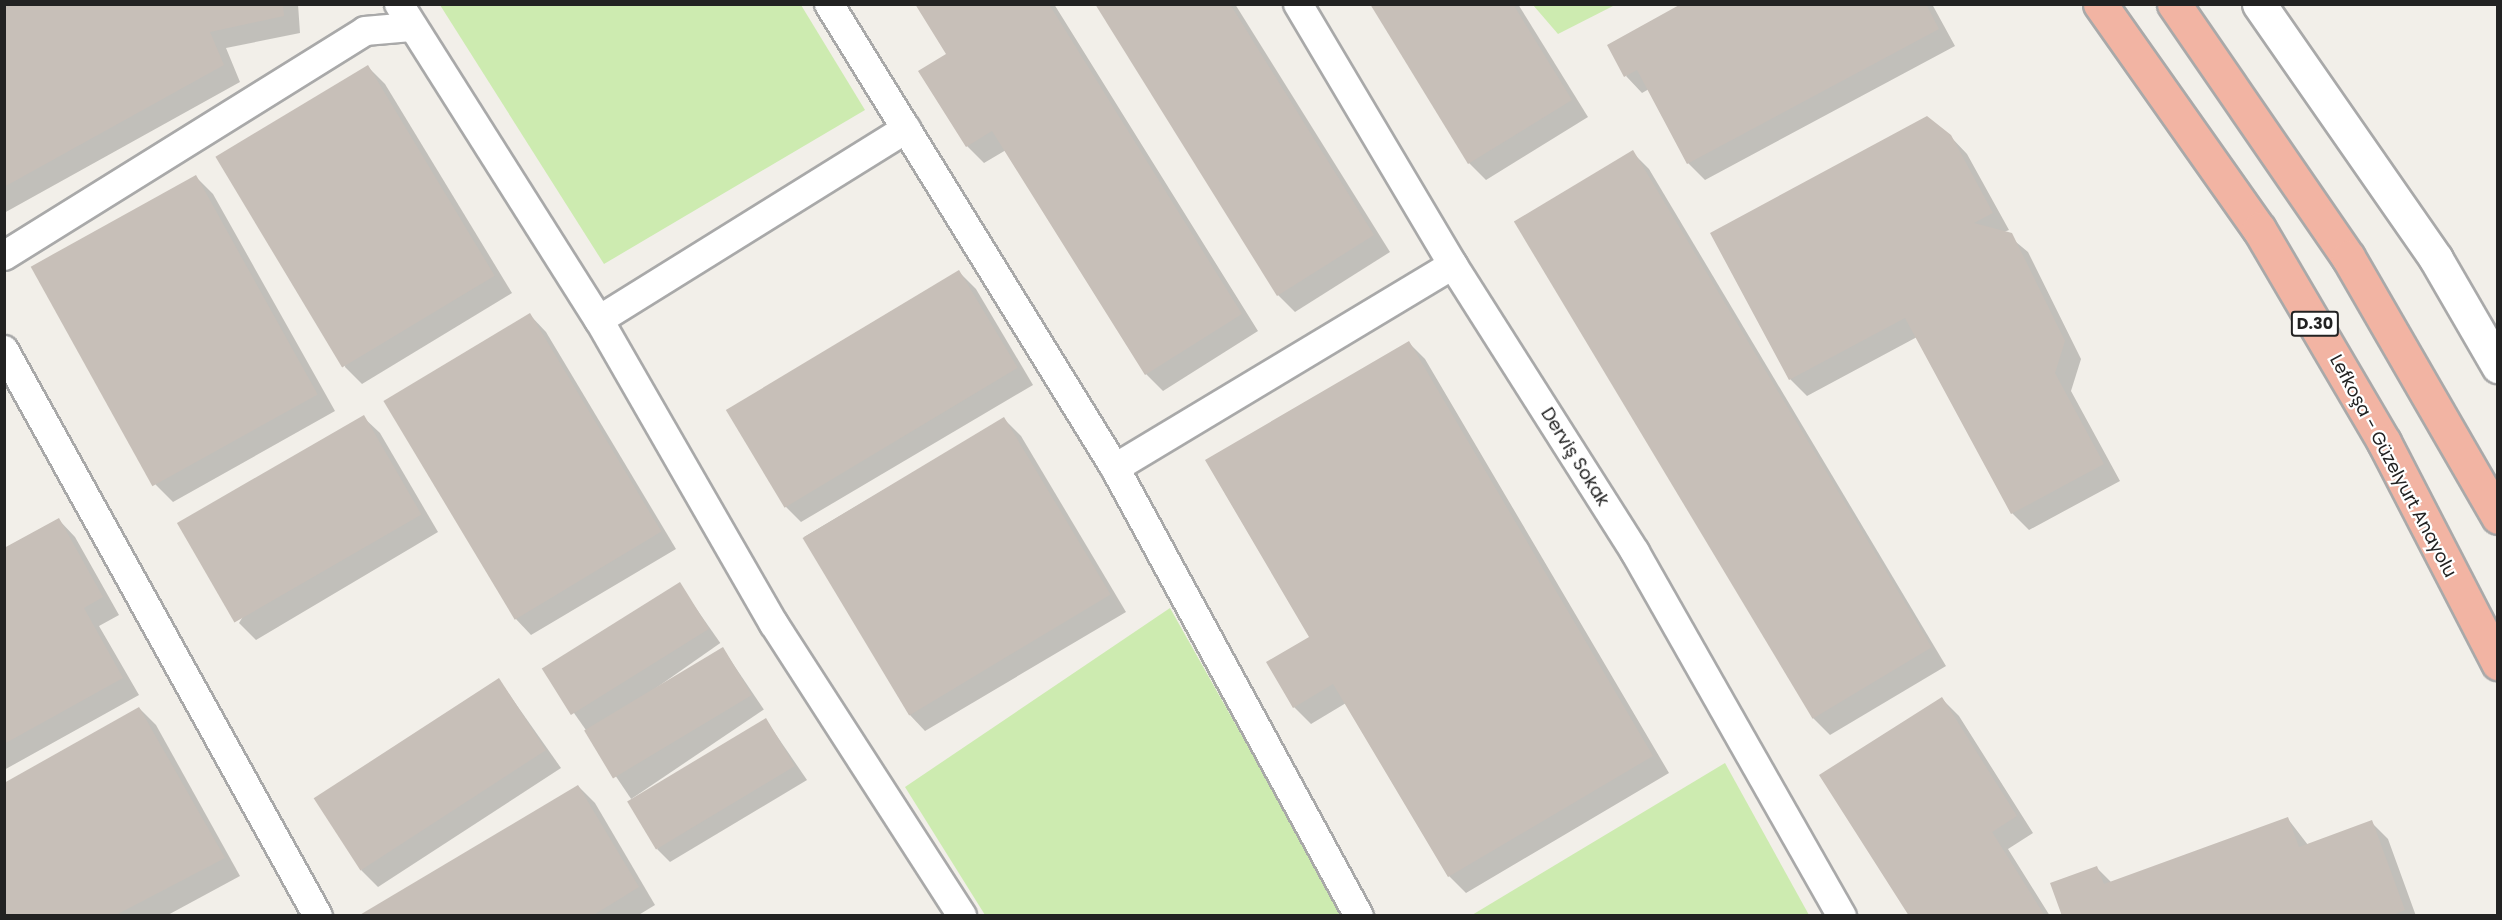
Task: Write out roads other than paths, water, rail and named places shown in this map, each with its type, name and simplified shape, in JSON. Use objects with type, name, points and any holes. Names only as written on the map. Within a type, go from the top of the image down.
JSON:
[{"type":"highway","name":"Lefkoşa - Güzelyurt Anayolu","points":[[2100,4],[2259,230],[2384,442],[2498,663]]},
{"type":"highway","points":[[2174,4],[2348,257],[2498,517]]},
{"type":"street","points":[[829,4],[1115,468],[1359,915]]},
{"type":"street","name":"Derviş Sokak","points":[[1298,4],[1453,265],[1635,552],[1842,915]]},
{"type":"street","points":[[2259,4],[2436,259],[2498,366]]},
{"type":"street","points":[[4,256],[365,31],[405,16],[599,321],[774,624],[962,915]]},
{"type":"street","points":[[599,321],[906,129]]},
{"type":"street","points":[[1115,468],[1453,265]]},
{"type":"street","points":[[4,350],[318,915]]}]
